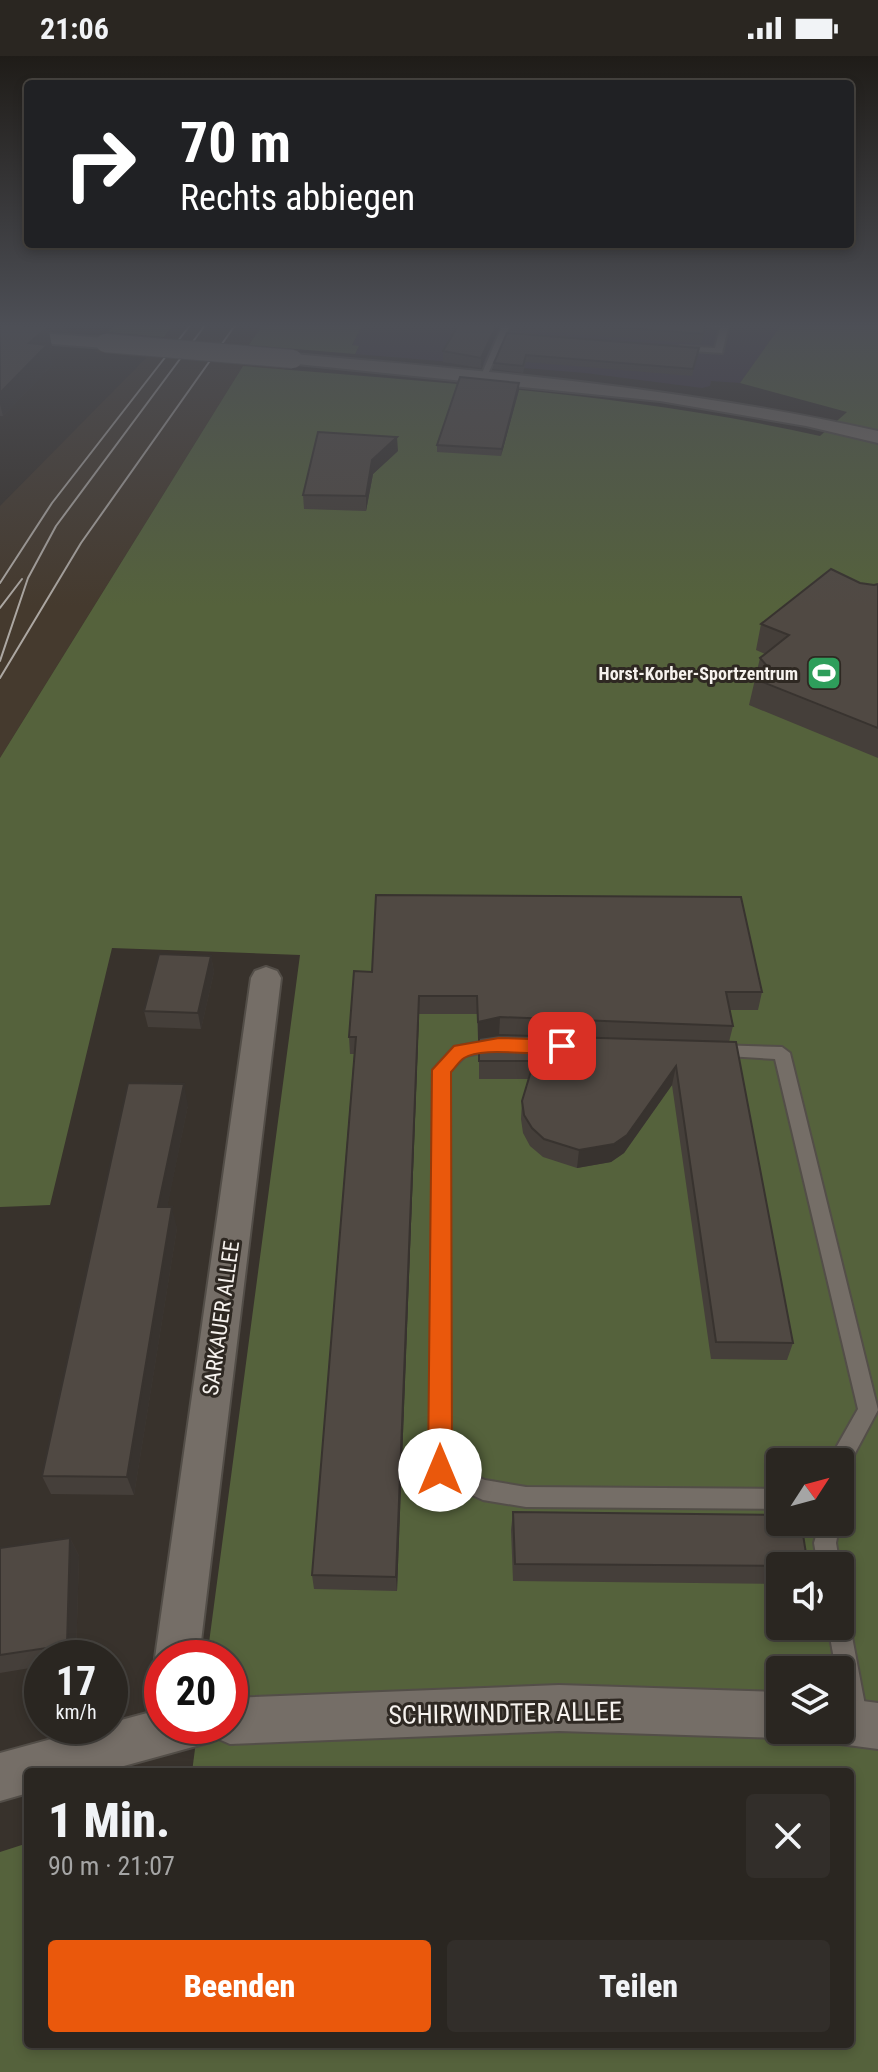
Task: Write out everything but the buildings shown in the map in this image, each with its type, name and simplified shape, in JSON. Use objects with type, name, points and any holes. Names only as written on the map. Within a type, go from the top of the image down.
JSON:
[{"type":"street","points":[[799,418],[878,437]]},
{"type":"street","name":"SARKAUER ALLEE","points":[[179,1640],[266,978]]},
{"type":"street","name":"SCHIRWINDTER ALLEE","points":[[248,1720],[559,1708],[766,1715]]},
{"type":"street","points":[[32,1768],[144,1737]]},
{"type":"street","points":[[0,1777],[24,1770]]},
{"type":"lane","points":[[514,1045],[460,1051],[441,1070],[440,1470],[483,1490],[526,1497],[766,1499]]},
{"type":"lane","points":[[703,1051],[782,1053],[868,1410],[847,1448]]},
{"type":"lane","points":[[842,1640],[858,1723]]},
{"type":"shaded area","points":[[87,418],[211,418],[0,758],[0,506]]},
{"type":"green space","name":"Horst-Korber-Sportzentrum","points":[[211,418],[731,418],[820,436],[840,418],[878,418],[878,2072],[0,2072],[0,1852],[24,1844],[24,2048],[854,2048],[854,1768],[193,1768],[196,1744],[248,1744],[248,1640],[209,1640],[300,955],[112,948],[50,1205],[0,1207],[0,758]]},
{"type":"tram line","points":[[0,583],[52,503],[118,418]]},
{"type":"tram line","points":[[0,661],[28,578],[56,526],[136,418]]},
{"type":"tram line","points":[[0,678],[81,543],[169,418]]},
{"type":"tram line","points":[[0,608],[22,579]]},
{"type":"place","name":"Horst-Korber-Sportzentrum","points":[[824,673]]},
{"type":"route","points":[[440,1470],[441,1070],[460,1051],[499,1044],[562,1046]]}]
